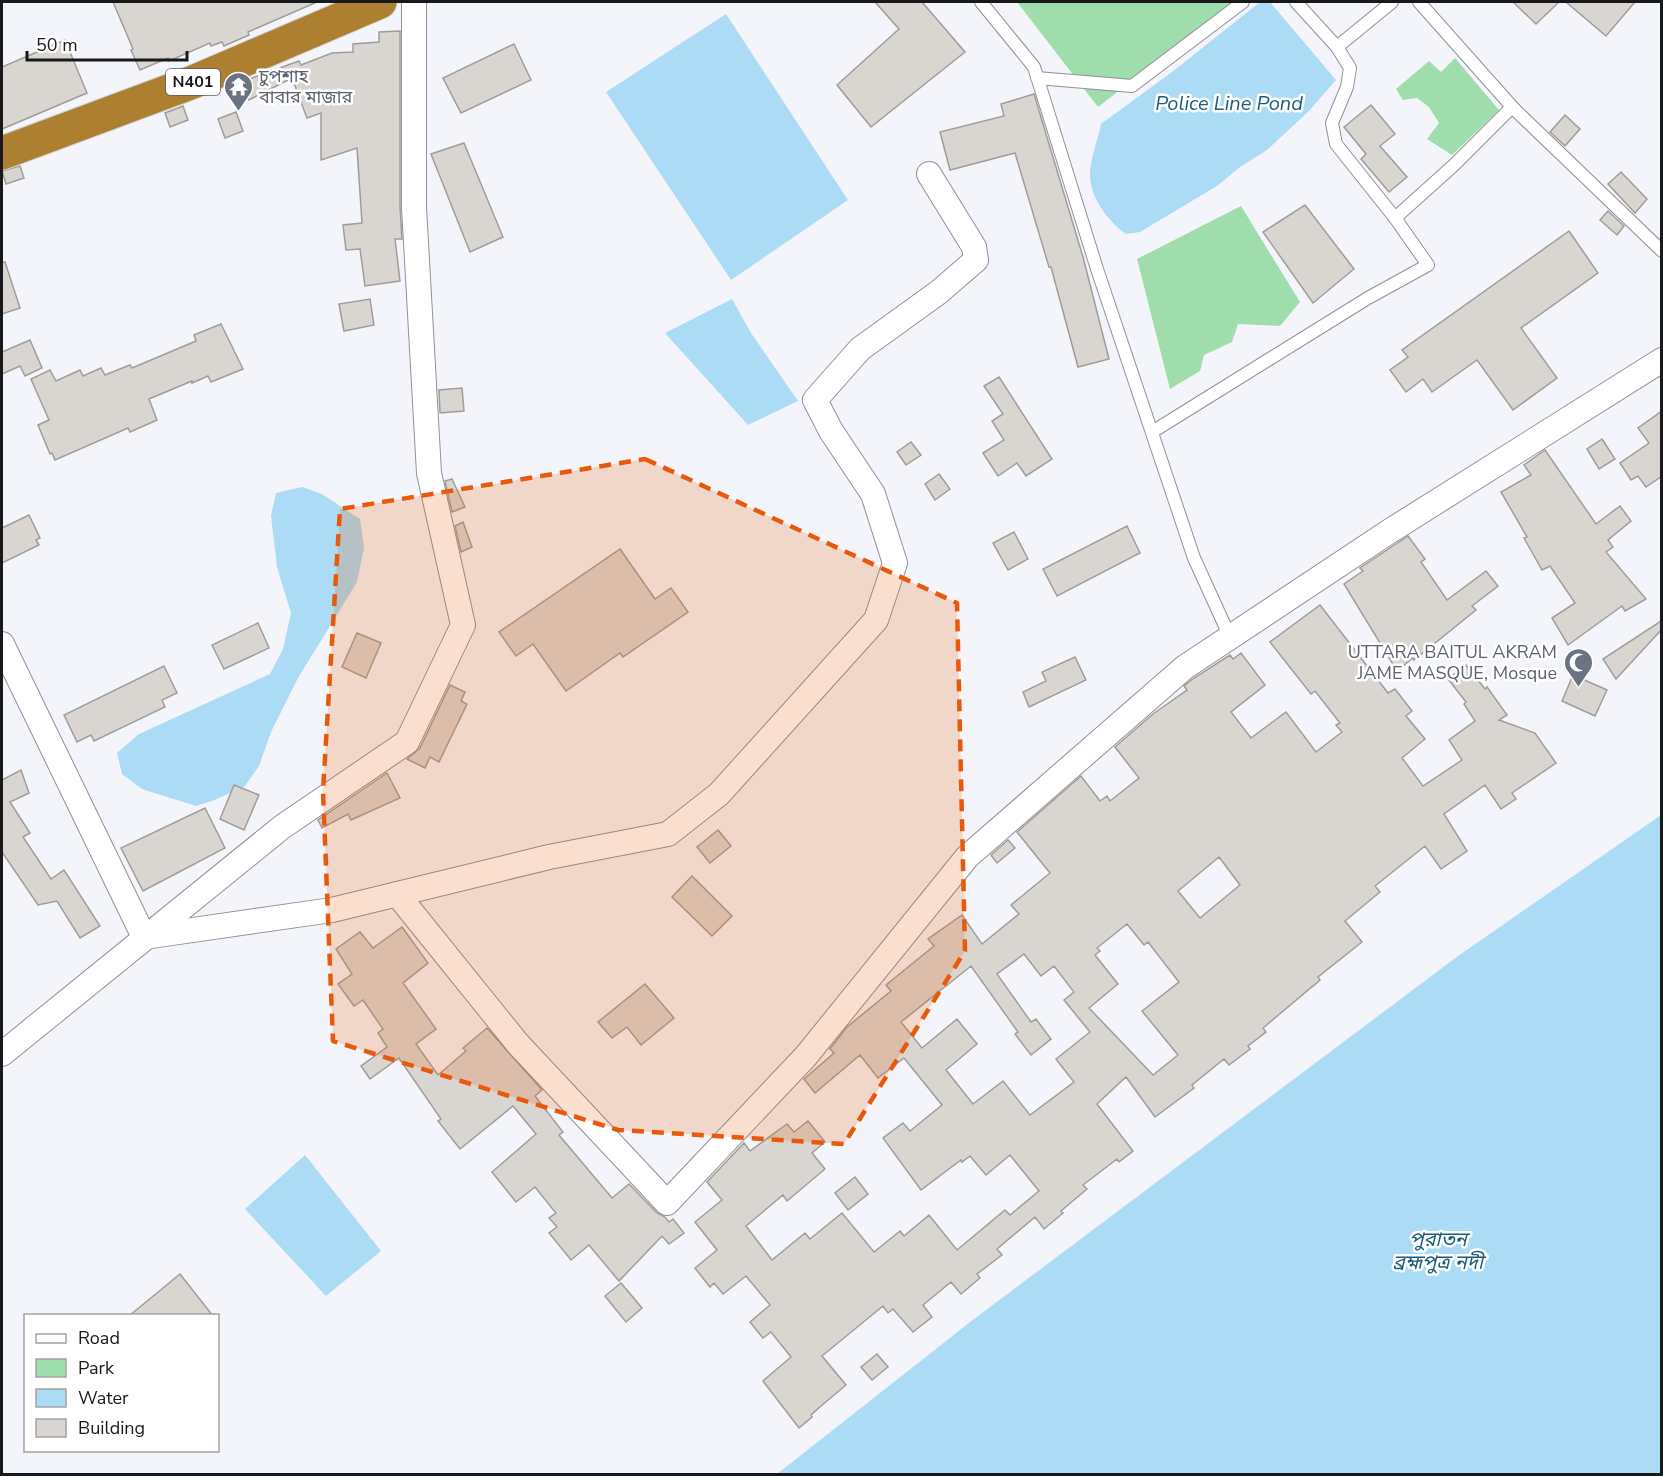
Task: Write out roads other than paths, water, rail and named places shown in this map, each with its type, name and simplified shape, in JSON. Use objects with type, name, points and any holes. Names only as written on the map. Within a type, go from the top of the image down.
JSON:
[{"type":"highway","name":"N401","points":[[2,153],[193,82],[380,2]]},
{"type":"street","points":[[2,1054],[282,827],[407,742],[463,625],[429,473],[414,207],[414,2]]},
{"type":"street","points":[[144,938],[332,910],[549,857],[668,834],[719,794],[876,620],[896,563],[873,494],[831,431],[815,400],[860,349],[939,292],[976,260],[974,247],[929,174]]},
{"type":"street","points":[[397,894],[518,1044],[667,1203],[806,1056],[967,857],[1185,667],[1390,531],[1662,360]]},
{"type":"street","points":[[2,644],[144,938]]},
{"type":"lane","points":[[981,2],[1034,67],[1097,269],[1194,558],[1230,637]]},
{"type":"lane","points":[[1037,78],[1132,86],[1243,2]]},
{"type":"lane","points":[[1152,432],[1368,298],[1428,265],[1395,218],[1336,144],[1332,123],[1347,87],[1350,68],[1337,47],[1296,2]]},
{"type":"lane","points":[[1337,47],[1392,2]]},
{"type":"lane","points":[[1419,2],[1515,110],[1662,251]]},
{"type":"lane","points":[[1395,218],[1454,165],[1512,107],[1515,110]]},
{"type":"water","name":"Police Line Pond","points":[[1260,2],[1270,2],[1336,80],[1309,111],[1267,150],[1240,167],[1217,186],[1140,232],[1126,234],[1101,208],[1091,184],[1091,163],[1101,124],[1176,69]]},
{"type":"water","points":[[726,14],[848,200],[731,280],[606,92]]},
{"type":"water","points":[[732,299],[751,333],[798,401],[748,425],[665,333]]},
{"type":"water","points":[[302,487],[322,494],[360,519],[364,548],[357,582],[298,678],[271,732],[259,766],[244,787],[196,806],[142,789],[122,774],[117,753],[139,734],[270,674],[283,649],[291,613],[277,567],[271,516],[276,493]]},
{"type":"water","name":"পুরাতন ব্রহ্মপুত্র নদী","points":[[1661,815],[1661,1474],[777,1474],[974,1319],[1458,956]]},
{"type":"water","points":[[305,1155],[381,1251],[326,1296],[245,1209]]},
{"type":"place","name":"চুপশাহ বাবার মাজার","points":[[238,112]]},
{"type":"place","name":"UTTARA BAITUL AKRAM JAME MASQUE, Mosque","points":[[1578,688]]}]
